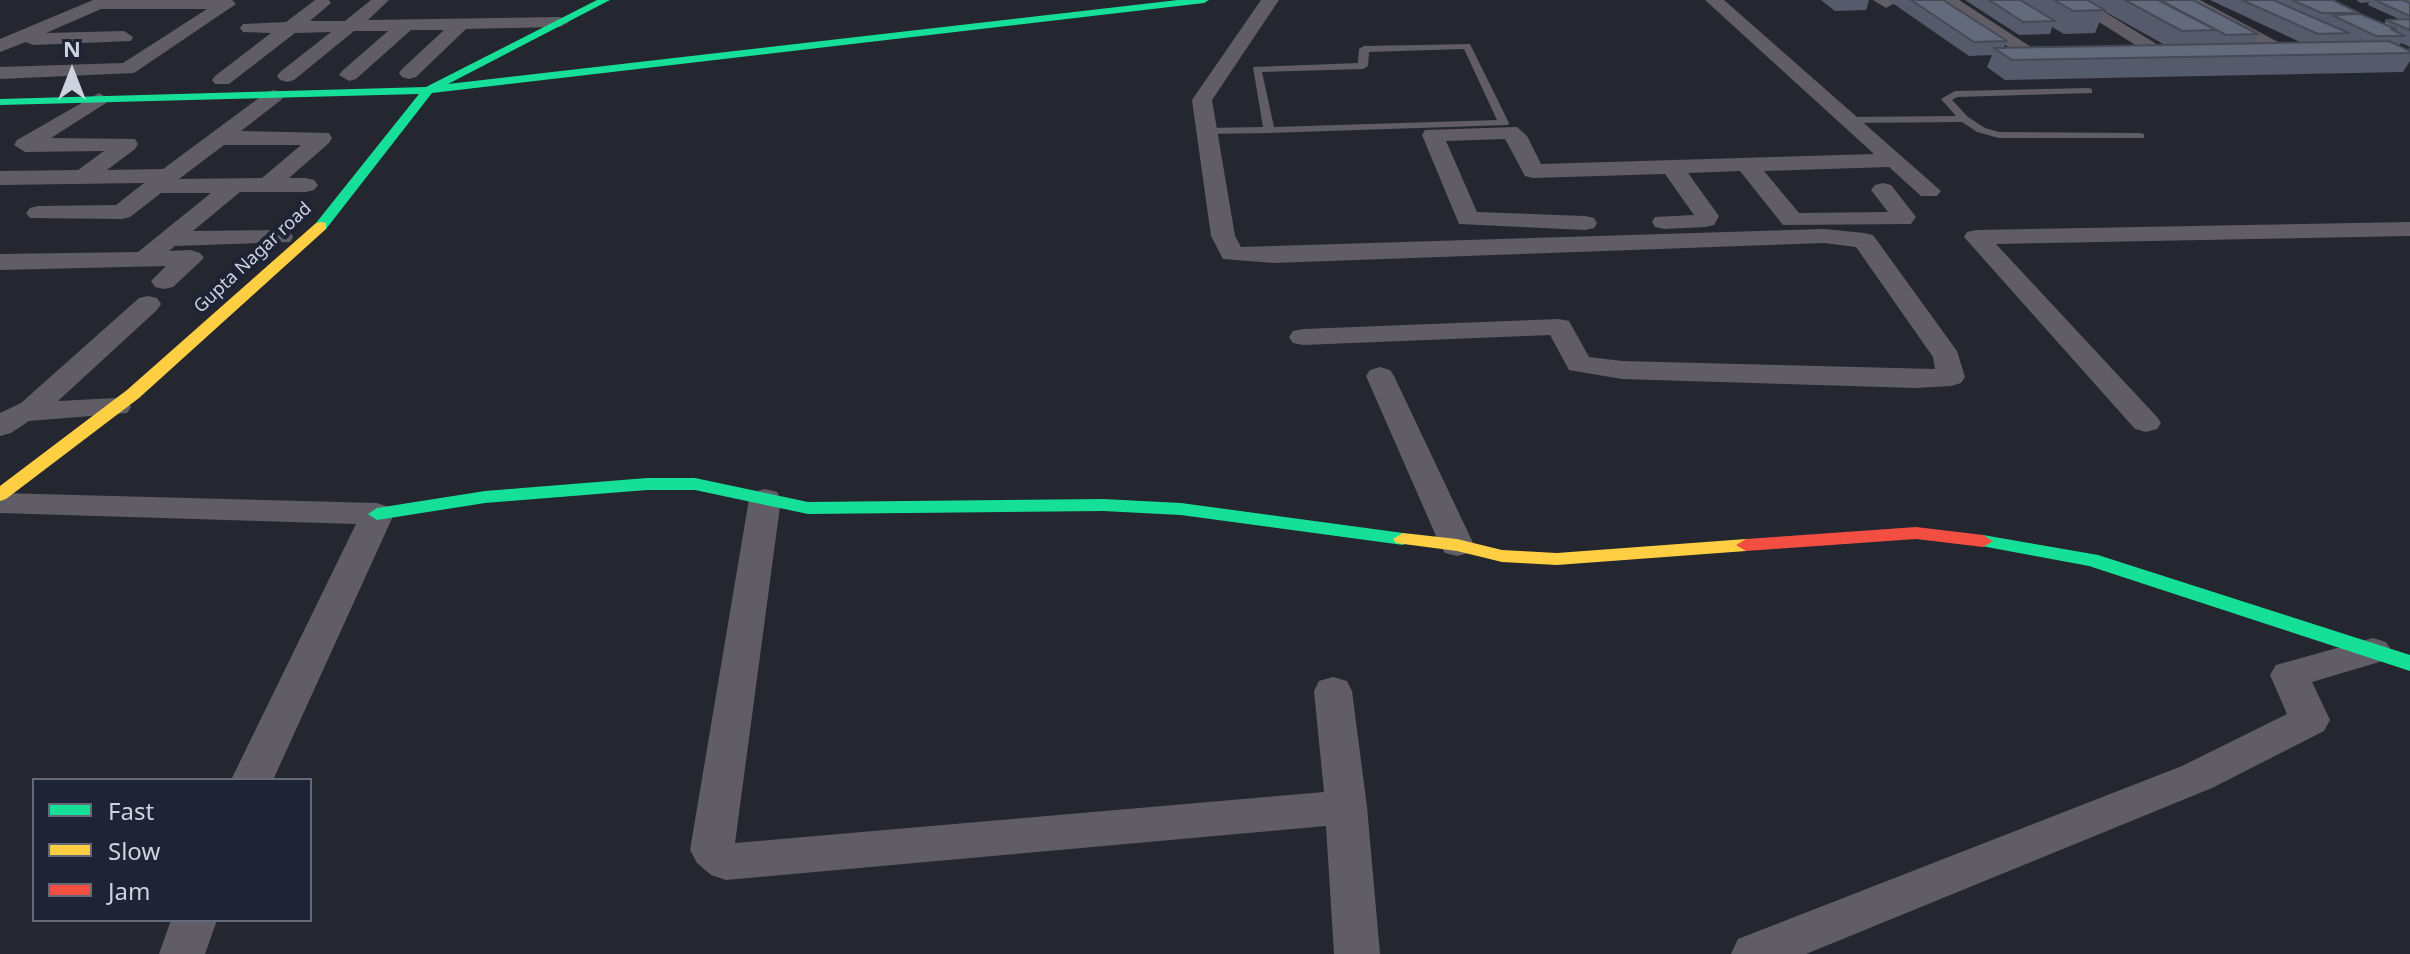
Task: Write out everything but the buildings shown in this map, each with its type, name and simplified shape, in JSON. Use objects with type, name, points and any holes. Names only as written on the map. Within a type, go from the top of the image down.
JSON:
[{"type":"street","name":"Gupta Nagar road","points":[[5,490],[116,407],[320,228],[428,90],[605,0]]},
{"type":"street","points":[[0,102],[428,90],[1204,0]]},
{"type":"street","points":[[1270,0],[1202,100],[1223,236],[1232,254],[1290,255],[1824,236],[1864,240],[1947,357],[1951,377],[1915,379],[1622,370],[1579,364],[1559,327],[1303,337]]},
{"type":"street","points":[[1714,0],[1929,191]]},
{"type":"street","points":[[1947,0],[2052,62],[2002,63]]},
{"type":"street","points":[[2073,0],[2178,58],[2139,60]]},
{"type":"street","points":[[2187,0],[2299,55],[2247,57]]},
{"type":"street","points":[[287,76],[381,1]]},
{"type":"street","points":[[0,73],[127,69],[227,4],[103,2],[7,43]]},
{"type":"street","points":[[222,80],[322,3]]},
{"type":"street","points":[[349,75],[401,25],[412,10],[423,6]]},
{"type":"street","points":[[249,28],[560,22]]},
{"type":"street","points":[[409,73],[461,24]]},
{"type":"street","points":[[7,43],[124,37]]},
{"type":"street","points":[[57,261],[274,96]]},
{"type":"street","points":[[1,164],[25,145],[99,99]]},
{"type":"street","points":[[1558,224],[1516,136],[1509,132],[1441,132],[1432,137],[1468,219],[1558,224],[1705,220],[1707,216],[1672,167]]},
{"type":"street","points":[[219,138],[321,138],[268,185]]},
{"type":"street","points":[[25,145],[127,144],[84,177]]},
{"type":"street","points":[[1533,171],[1895,160]]},
{"type":"street","points":[[1,164],[84,177],[234,186],[306,185]]},
{"type":"street","points":[[1747,165],[1792,220],[1902,219],[1904,217],[1883,190]]},
{"type":"street","points":[[144,259],[234,186]]},
{"type":"street","points":[[38,213],[122,212]]},
{"type":"street","points":[[2146,423],[1976,237],[2410,229]]},
{"type":"street","points":[[168,239],[281,237]]},
{"type":"street","points":[[0,262],[191,258],[164,281]]},
{"type":"street","points":[[30,411],[148,304]]},
{"type":"street","points":[[1380,376],[1457,545]]},
{"type":"street","points":[[0,427],[16,413],[116,407]]},
{"type":"street","points":[[5,490],[377,514],[485,497],[647,484],[695,484],[808,508],[1103,505],[1181,509],[1346,533],[1457,545],[1502,556],[1557,559],[1930,534],[2002,543],[2091,560],[2410,663]]},
{"type":"street","points":[[765,499],[713,839],[712,850],[726,862],[1346,807]]},
{"type":"street","points":[[253,778],[377,514]]},
{"type":"street","points":[[1754,954],[2197,777],[2310,720],[2289,675],[2373,651]]},
{"type":"street","points":[[1333,691],[1346,807],[1357,954]]},
{"type":"street","points":[[182,954],[193,922]]},
{"type":"lane","points":[[1207,131],[1269,130],[1504,123],[1467,46],[1364,49],[1363,66],[1256,69],[1269,130]]},
{"type":"lane","points":[[2088,91],[1948,96],[1947,102],[1981,130],[1999,135],[2140,136]]},
{"type":"lane","points":[[1849,120],[1964,119]]},
{"type":"traffic: fast","points":[[321,226],[428,90],[605,0]]},
{"type":"traffic: fast","points":[[0,102],[428,90],[1204,0]]},
{"type":"traffic: fast","points":[[377,514],[485,497],[647,484],[695,484],[808,508],[1103,505],[1181,509],[1403,539]]},
{"type":"traffic: fast","points":[[1983,541],[2091,560],[2410,663]]},
{"type":"traffic: slow","points":[[0,495],[133,394],[321,226]]},
{"type":"traffic: slow","points":[[1403,539],[1457,545],[1502,556],[1557,559],[1746,545]]},
{"type":"traffic: jam","points":[[1746,545],[1916,533],[1983,541]]}]
